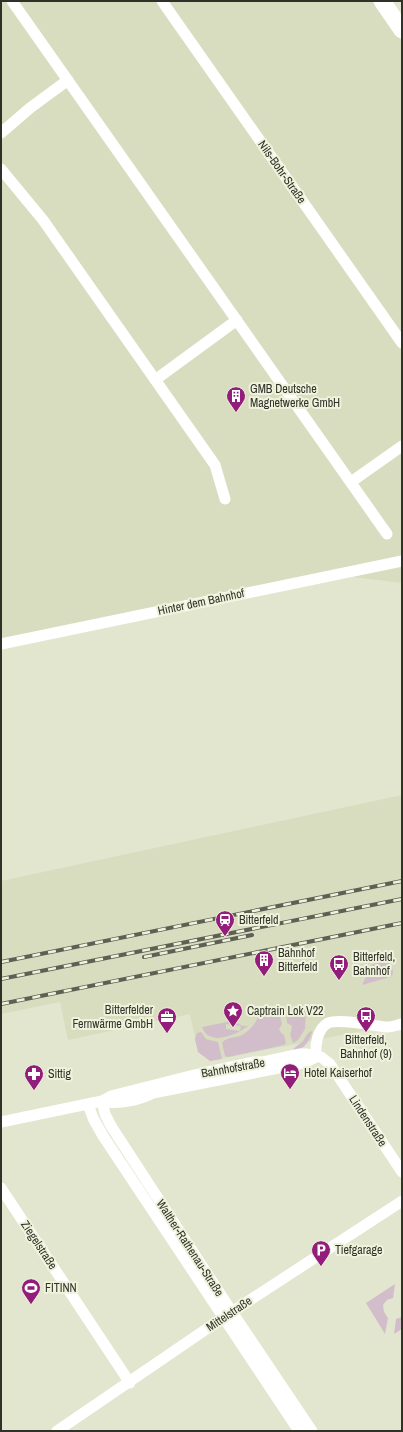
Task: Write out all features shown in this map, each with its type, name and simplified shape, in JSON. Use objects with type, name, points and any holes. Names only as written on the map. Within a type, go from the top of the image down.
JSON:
[{"type":"main road","points":[[382,1],[402,30]]},
{"type":"street","points":[[12,1],[387,534]]},
{"type":"street","name":"Nils-Bohr-Straße","points":[[162,1],[402,343]]},
{"type":"street","points":[[1,133],[30,108],[68,80]]},
{"type":"street","points":[[1,169],[43,220],[215,465],[225,499]]},
{"type":"street","points":[[155,380],[237,320]]},
{"type":"street","points":[[351,482],[402,446]]},
{"type":"street","name":"Hinter dem Bahnhof","points":[[1,644],[402,561]]},
{"type":"street","points":[[316,1057],[315,1049],[319,1033],[322,1028],[330,1022],[341,1021],[389,1027],[402,1024]]},
{"type":"street","name":"Bahnhofstraße","points":[[1,1122],[102,1101],[111,1096],[238,1065],[263,1062],[300,1054],[316,1057]]},
{"type":"street","name":"Lindenstraße","points":[[316,1057],[325,1059],[330,1064],[402,1172]]},
{"type":"street","name":"Walther-Rathenau-Straße","points":[[102,1101],[105,1114],[111,1126],[299,1431]]},
{"type":"street","name":"Walther-Rathenau-Straße","points":[[88,1104],[93,1118],[103,1136],[228,1315],[312,1431]]},
{"type":"street","name":"Ziegelstraße","points":[[1,1188],[130,1383]]},
{"type":"street","name":"Mittelstraße","points":[[57,1431],[130,1383],[228,1315],[402,1201]]},
{"type":"shaded area","points":[[1,1],[374,1],[402,42],[402,583],[353,577],[1,646]]},
{"type":"shaded area","name":"Bahnhof Bitterfeld","points":[[402,795],[402,1023],[210,1061],[198,1052],[190,1014],[68,1040],[60,1002],[1,1014],[1,881]]},
{"type":"shaded area","points":[[382,960],[390,965],[393,974],[390,977],[362,985],[372,965]]},
{"type":"shaded area","points":[[299,1008],[305,1011],[306,1014],[305,1029],[298,1040],[293,1043],[290,1034],[292,1026],[287,1023],[286,1012]]},
{"type":"shaded area","points":[[273,1014],[280,1016],[282,1024],[279,1029],[284,1035],[286,1043],[284,1045],[228,1057],[225,1056],[222,1043],[224,1041],[240,1036],[246,1032],[258,1017]]},
{"type":"shaded area","points":[[232,1021],[243,1026],[248,1026],[240,1031],[230,1036],[216,1038],[210,1037],[205,1033],[202,1027]],"holes":[[[226,1024],[241,1026],[240,1031],[226,1029]]]},
{"type":"shaded area","points":[[312,1031],[307,1043],[303,1047],[293,1050],[303,1041],[307,1034]]},
{"type":"shaded area","points":[[201,1032],[206,1039],[218,1042],[222,1059],[210,1061],[198,1052],[195,1039],[197,1033]]},
{"type":"shaded area","points":[[395,1284],[393,1298],[387,1300],[383,1305],[384,1312],[388,1318],[385,1334],[366,1303]]},
{"type":"shaded area","points":[[402,1317],[402,1329],[394,1334],[396,1319]]},
{"type":"railway","points":[[1,962],[402,881]]},
{"type":"railway","points":[[1,979],[402,899]]},
{"type":"railway","points":[[1,1004],[402,923]]},
{"type":"railway","points":[[144,957],[252,935]]},
{"type":"place","name":"GMB Deutsche Magnetwerke GmbH","points":[[236,413]]},
{"type":"place","name":"Bitterfeld","points":[[225,937]]},
{"type":"place","name":"Bahnhof Bitterfeld","points":[[264,977]]},
{"type":"place","name":"Bitterfeld, Bahnhof","points":[[339,981]]},
{"type":"place","name":"Captrain Lok V22","points":[[233,1028]]},
{"type":"place","name":"Bitterfeld, Bahnhof (9)","points":[[366,1033]]},
{"type":"place","name":"Bitterfelder Fernwärme GmbH","points":[[167,1034]]},
{"type":"place","name":"Hotel Kaiserhof","points":[[290,1090]]},
{"type":"place","name":"Sittig","points":[[34,1091]]},
{"type":"place","name":"Tiefgarage","points":[[321,1267]]},
{"type":"place","name":"FITINN","points":[[31,1305]]}]
